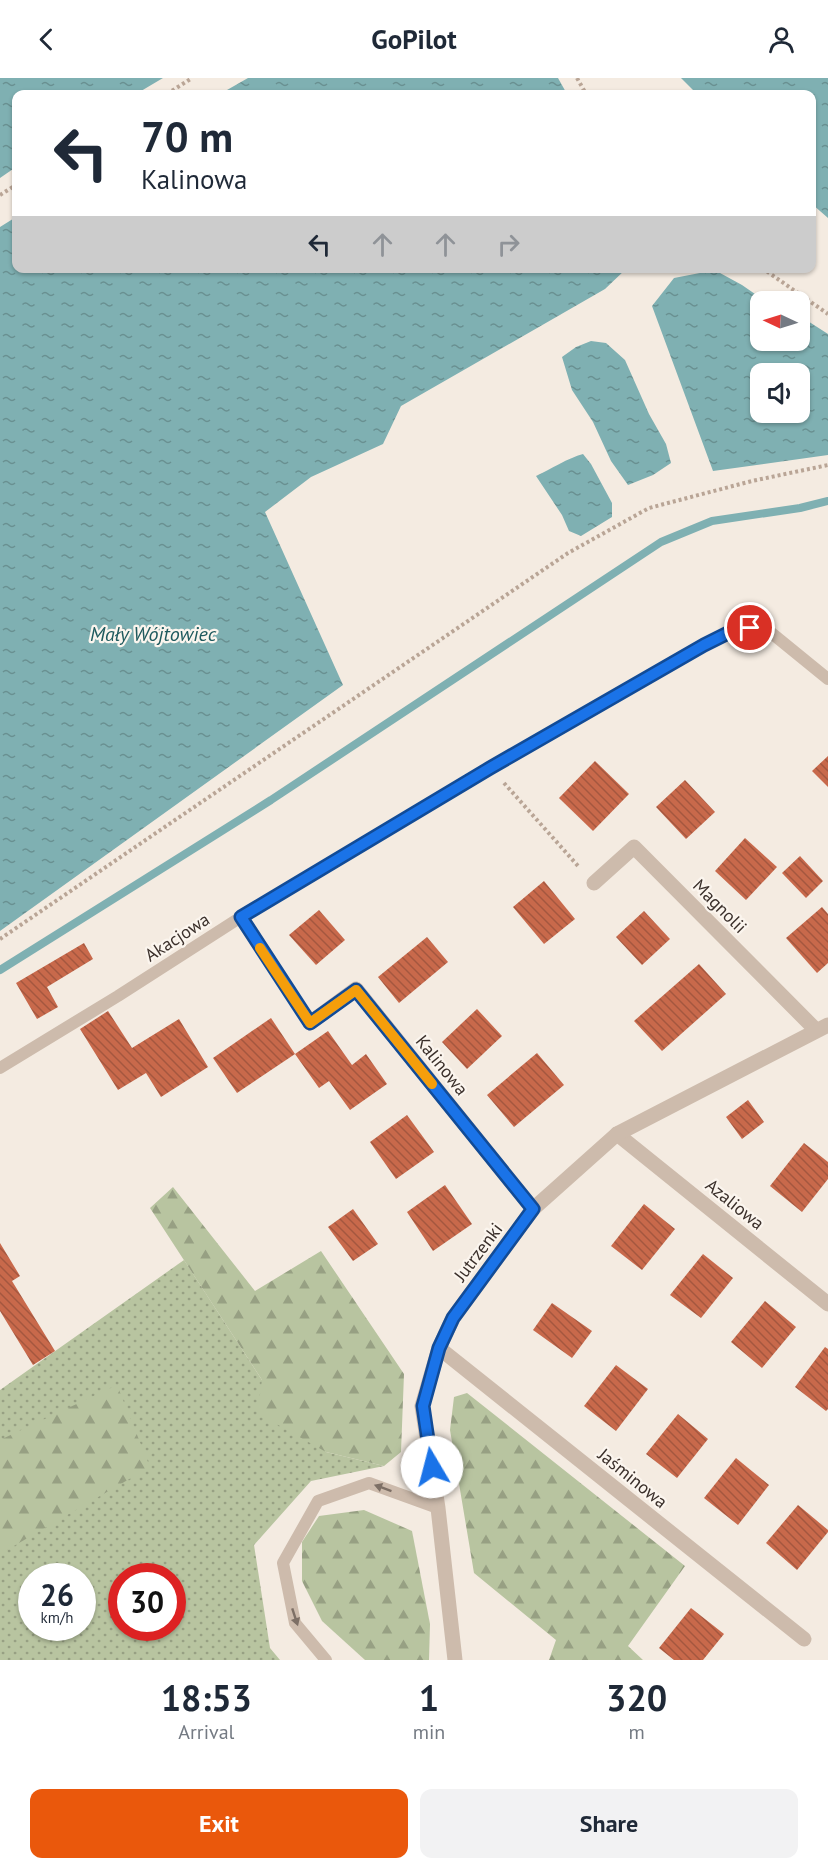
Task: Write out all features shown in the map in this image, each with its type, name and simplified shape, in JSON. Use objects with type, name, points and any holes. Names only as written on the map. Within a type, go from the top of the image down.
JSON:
[{"type":"street","name":"Magnolii","points":[[594,883],[634,848],[822,1027]]},
{"type":"street","name":"Kalinowa","points":[[310,1023],[356,990],[533,1209]]},
{"type":"street","name":"Jutrzenki","points":[[455,1660],[438,1508],[423,1406],[439,1348],[453,1318],[533,1209],[617,1134],[822,1027]]},
{"type":"street","name":"Azaliowa","points":[[617,1134],[828,1304]]},
{"type":"street","name":"Jaśminowa","points":[[439,1348],[804,1639]]},
{"type":"lane","name":"Akacjowa","points":[[0,1068],[241,917],[490,768],[732,631],[750,628],[769,631],[828,679]]},
{"type":"lane","points":[[241,917],[310,1023]]},
{"type":"lane","points":[[326,1660],[295,1623],[283,1563],[318,1502],[369,1483],[438,1508]]},
{"type":"path","points":[[172,90],[192,78]]},
{"type":"path","points":[[769,273],[828,314]]},
{"type":"path","points":[[0,939],[568,553],[649,508],[752,481],[828,465]]},
{"type":"path","points":[[490,768],[594,883]]},
{"type":"green space","points":[[173,1187],[255,1291],[321,1251],[404,1374],[401,1452],[384,1466],[326,1452],[257,1413],[262,1380],[150,1208]]},
{"type":"green space","points":[[184,1260],[262,1380],[326,1452],[384,1466],[311,1481],[254,1545],[270,1648],[280,1660],[0,1660],[0,1390]]},
{"type":"green space","points":[[117,1385],[150,1467],[0,1554],[0,1440]]},
{"type":"green space","points":[[467,1393],[685,1566],[628,1646],[643,1660],[549,1660],[556,1640],[474,1573],[450,1430],[454,1397]]},
{"type":"green space","points":[[364,1510],[412,1531],[430,1624],[429,1660],[365,1660],[322,1621],[302,1581],[302,1542],[319,1516]]},
{"type":"water","points":[[0,78],[163,78],[143,90],[12,90],[12,170],[0,178]]},
{"type":"water","points":[[248,78],[558,78],[565,90],[227,90]]},
{"type":"water","points":[[681,78],[828,78],[828,218],[816,208],[816,90],[693,90]]},
{"type":"water","name":"Mały Wójtowiec","points":[[12,220],[12,273],[622,273],[605,289],[401,406],[383,444],[311,477],[265,512],[343,685],[0,931],[0,227]]},
{"type":"water","points":[[700,273],[720,273],[751,291],[750,351],[810,351],[810,322],[828,334],[828,455],[713,471],[652,306],[674,278]]},
{"type":"water","points":[[591,341],[606,343],[625,360],[649,414],[666,444],[671,463],[653,475],[628,485],[611,461],[593,422],[572,390],[562,357],[576,347]]},
{"type":"water","points":[[583,454],[612,503],[612,517],[581,536],[569,531],[562,515],[536,476]]},
{"type":"building","points":[[828,756],[828,787],[812,771]]},
{"type":"building","points":[[595,761],[629,794],[593,831],[559,798]]},
{"type":"building","points":[[685,780],[715,812],[686,839],[656,807]]},
{"type":"building","points":[[745,838],[777,867],[746,900],[715,871]]},
{"type":"building","points":[[800,856],[823,881],[806,898],[782,873]]},
{"type":"building","points":[[544,881],[575,919],[544,944],[513,907]]},
{"type":"building","points":[[822,907],[828,914],[828,963],[817,973],[786,938]]},
{"type":"building","points":[[319,910],[345,940],[316,965],[289,935]]},
{"type":"building","points":[[644,911],[670,939],[642,965],[616,937]]},
{"type":"building","points":[[427,937],[448,962],[399,1003],[378,977]]},
{"type":"building","points":[[84,943],[93,959],[47,987],[58,1007],[37,1019],[16,983]]},
{"type":"building","points":[[699,964],[726,994],[662,1051],[634,1021]]},
{"type":"building","points":[[477,1009],[502,1036],[467,1069],[442,1042]]},
{"type":"building","points":[[108,1011],[132,1048],[179,1019],[208,1067],[161,1097],[146,1073],[118,1090],[80,1029]]},
{"type":"building","points":[[271,1018],[295,1054],[237,1093],[213,1058]]},
{"type":"building","points":[[328,1031],[352,1065],[366,1054],[387,1084],[350,1110],[329,1081],[319,1088],[295,1054]]},
{"type":"building","points":[[537,1053],[564,1085],[514,1127],[487,1095]]},
{"type":"building","points":[[748,1100],[764,1122],[742,1139],[726,1117]]},
{"type":"building","points":[[407,1115],[434,1152],[396,1179],[370,1142]]},
{"type":"building","points":[[804,1143],[828,1162],[828,1179],[802,1212],[770,1186]]},
{"type":"building","points":[[445,1185],[472,1224],[433,1251],[407,1212]]},
{"type":"building","points":[[644,1204],[675,1229],[642,1270],[611,1246]]},
{"type":"building","points":[[353,1209],[378,1244],[353,1261],[328,1227]]},
{"type":"building","points":[[0,1243],[20,1276],[12,1281],[55,1351],[33,1365],[0,1311]]},
{"type":"building","points":[[703,1254],[733,1278],[701,1318],[670,1295]]},
{"type":"building","points":[[765,1301],[796,1327],[762,1368],[731,1342]]},
{"type":"building","points":[[552,1303],[592,1331],[572,1358],[533,1330]]},
{"type":"building","points":[[825,1347],[828,1349],[828,1409],[826,1411],[795,1387]]},
{"type":"building","points":[[616,1365],[648,1389],[616,1431],[584,1406]]},
{"type":"building","points":[[678,1414],[708,1439],[677,1478],[646,1454]]},
{"type":"building","points":[[736,1458],[769,1485],[738,1525],[704,1498]]},
{"type":"building","points":[[798,1505],[828,1532],[797,1570],[766,1543]]},
{"type":"building","points":[[691,1608],[724,1634],[703,1660],[674,1660],[659,1648]]},
{"type":"waterway","points":[[0,970],[271,800],[661,542],[712,521],[800,508],[828,501]]},
{"type":"slow traffic","points":[[260,948],[310,1023],[356,990],[432,1084]]},
{"type":"route","points":[[432,1467],[423,1406],[439,1348],[453,1318],[533,1209],[356,990],[310,1023],[241,917],[490,768],[704,645],[732,631],[750,628]]}]
